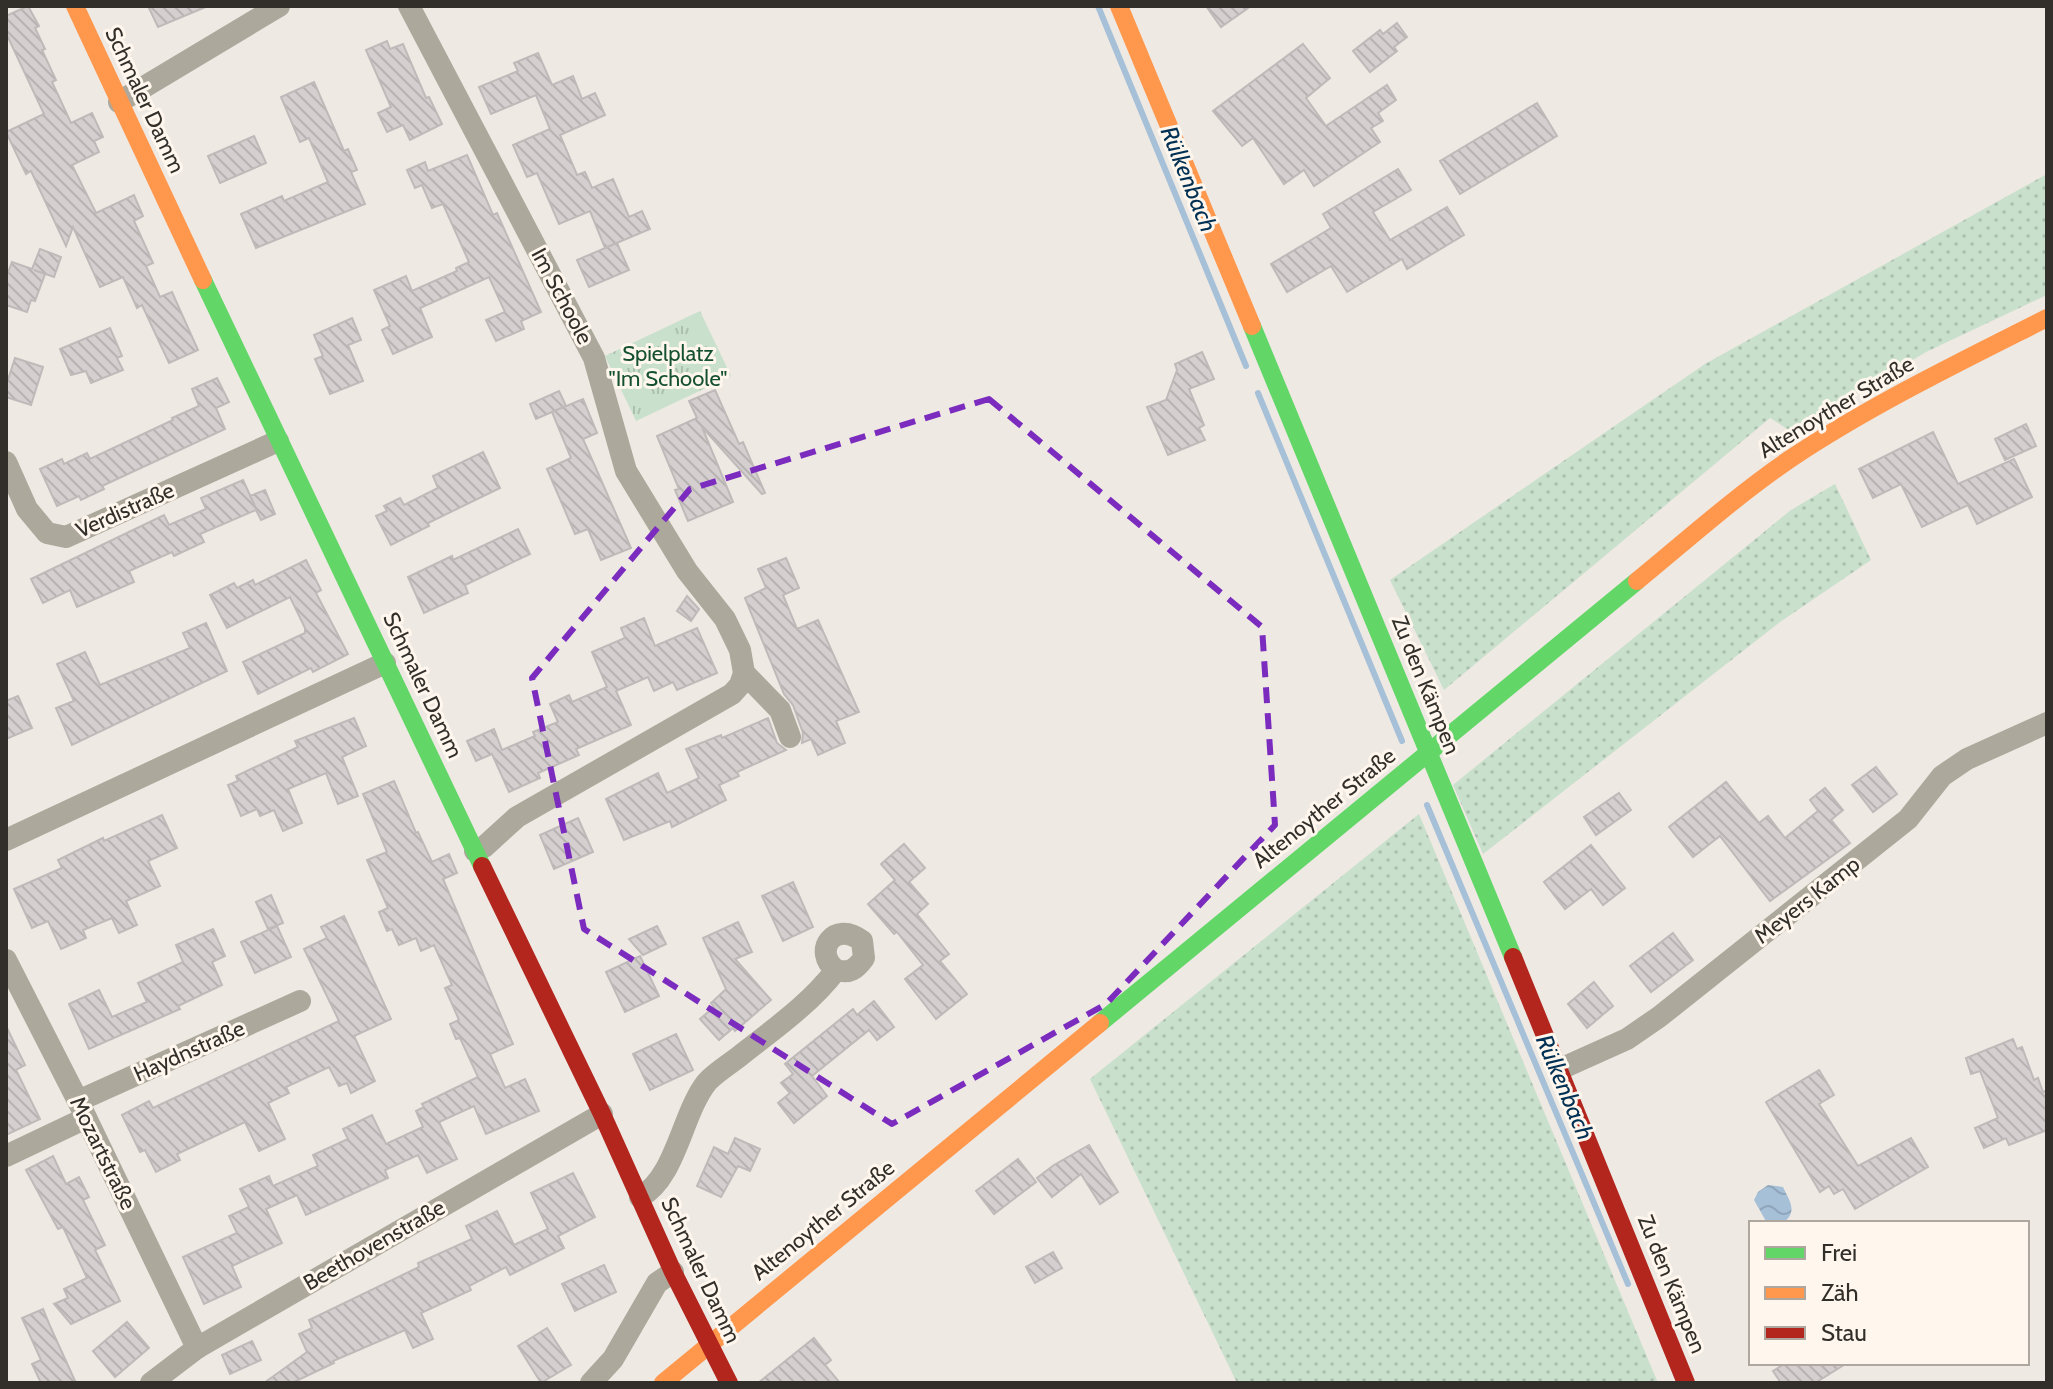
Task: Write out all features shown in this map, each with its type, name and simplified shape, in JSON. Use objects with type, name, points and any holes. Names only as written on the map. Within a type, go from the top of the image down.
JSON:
[{"type":"street","name":"Schmaler Damm","points":[[75,6],[278,441],[349,582],[602,1114],[673,1272],[729,1383]]},
{"type":"street","points":[[119,102],[279,6]]},
{"type":"street","name":"Im Schoole","points":[[409,6],[594,358],[626,471],[687,571],[725,619],[740,650],[744,673],[780,710],[790,737]]},
{"type":"street","name":"Zu den Kämpen","points":[[1119,6],[1429,752],[1686,1383]]},
{"type":"street","name":"Altenoyther Straße","points":[[663,1383],[1788,459],[1886,401],[2047,318]]},
{"type":"street","name":"Verdistraße","points":[[6,462],[27,509],[47,533],[66,537],[278,441]]},
{"type":"street","points":[[6,840],[385,663]]},
{"type":"street","points":[[475,851],[484,847],[517,817],[732,694],[740,685],[744,673]]},
{"type":"street","name":"Meyers Kamp","points":[[1558,1070],[1627,1039],[1659,1017],[1908,819],[1942,776],[1954,767],[2047,723]]},
{"type":"street","name":"Mozartstraße","points":[[6,960],[197,1348]]},
{"type":"street","points":[[640,1197],[650,1191],[673,1155],[707,1082],[820,991],[836,970]]},
{"type":"street","name":"Haydnstraße","points":[[6,1156],[82,1110],[300,1001]]},
{"type":"street","name":"Beethovenstraße","points":[[151,1383],[197,1348],[602,1114]]},
{"type":"street","points":[[591,1383],[613,1359],[657,1283],[673,1272]]},
{"type":"highlighted area","points":[[989,399],[1262,627],[1275,825],[1106,1004],[892,1124],[584,929],[532,678],[690,489]]},
{"type":"green space","points":[[2047,174],[2047,295],[1926,352],[1792,432],[1770,418],[1444,690],[1390,580],[1705,364]]},
{"type":"green space","name":"Spielplatz \"Im Schoole\"","points":[[700,311],[731,376],[636,421],[605,356]]},
{"type":"green space","points":[[1835,484],[1871,560],[1780,622],[1483,854],[1453,785],[1791,510]]},
{"type":"green space","points":[[1419,814],[1658,1383],[1237,1383],[1090,1079]]},
{"type":"water","points":[[1768,1185],[1783,1187],[1790,1202],[1788,1219],[1766,1221],[1754,1200],[1758,1192]]},
{"type":"building","points":[[28,6],[39,26],[35,28],[56,80],[52,82],[71,123],[92,113],[103,137],[94,141],[99,152],[72,165],[96,213],[134,195],[143,216],[134,221],[153,263],[146,266],[160,297],[172,292],[198,350],[169,363],[142,305],[137,308],[123,277],[100,287],[73,227],[66,246],[31,171],[26,174],[6,132],[44,114],[6,33],[6,16]]},
{"type":"building","points":[[148,6],[208,6],[158,27]]},
{"type":"building","points":[[1206,6],[1251,6],[1221,27]]},
{"type":"building","points":[[1397,23],[1407,37],[1394,47],[1397,51],[1370,72],[1353,51],[1380,30],[1383,34]]},
{"type":"building","points":[[387,41],[390,49],[403,44],[426,98],[429,97],[442,124],[410,140],[403,125],[387,132],[378,113],[391,107],[366,50]]},
{"type":"building","points":[[1303,44],[1330,78],[1306,98],[1326,126],[1387,85],[1396,100],[1378,113],[1383,121],[1371,128],[1380,142],[1314,186],[1304,170],[1284,184],[1253,138],[1242,146],[1213,111]]},
{"type":"building","points":[[538,53],[552,85],[573,76],[582,99],[595,93],[605,115],[560,135],[577,175],[585,172],[592,188],[613,179],[629,217],[642,211],[650,229],[605,248],[590,211],[559,224],[537,173],[527,177],[513,145],[550,129],[536,95],[491,114],[479,87],[518,71],[514,63]]},
{"type":"building","points":[[314,82],[344,151],[348,149],[357,170],[351,172],[365,204],[256,248],[241,214],[282,196],[284,201],[328,182],[309,138],[300,142],[281,97]]},
{"type":"building","points":[[1537,103],[1557,136],[1460,194],[1440,161]]},
{"type":"building","points":[[254,136],[266,163],[220,183],[208,156]]},
{"type":"building","points":[[467,155],[493,215],[497,213],[541,312],[521,321],[524,329],[496,341],[486,320],[505,312],[489,277],[420,308],[432,337],[393,354],[382,330],[390,326],[374,290],[406,276],[412,291],[457,271],[456,268],[469,262],[443,204],[432,208],[422,185],[415,188],[407,170],[425,162],[428,171]]},
{"type":"building","points":[[1398,169],[1411,190],[1373,212],[1390,240],[1447,207],[1464,235],[1407,269],[1402,259],[1347,292],[1331,266],[1287,292],[1271,264],[1331,228],[1323,214]]},
{"type":"building","points":[[617,243],[629,270],[589,287],[577,260]]},
{"type":"building","points":[[40,249],[61,257],[54,277],[34,270],[45,274],[35,301],[31,300],[27,312],[6,305],[6,278],[12,262],[32,269]]},
{"type":"building","points":[[352,318],[361,340],[348,345],[363,381],[330,394],[315,359],[323,356],[314,335]]},
{"type":"building","points":[[110,328],[122,356],[117,358],[123,370],[91,383],[86,371],[71,375],[60,349]]},
{"type":"building","points":[[1202,352],[1214,379],[1189,389],[1204,425],[1199,428],[1205,440],[1168,455],[1147,407],[1166,400],[1177,370],[1175,364]]},
{"type":"building","points":[[15,358],[43,367],[31,405],[6,397],[6,386]]},
{"type":"building","points":[[217,378],[229,402],[216,408],[225,429],[102,486],[104,489],[81,500],[79,496],[57,506],[40,469],[62,459],[64,464],[87,453],[90,459],[173,420],[199,406],[192,389]]},
{"type":"building","points":[[715,390],[739,444],[743,442],[765,493],[762,494],[702,427],[733,502],[688,521],[675,490],[679,489],[657,436],[697,418],[689,401]]},
{"type":"building","points":[[559,391],[566,406],[536,419],[530,404]]},
{"type":"building","points":[[583,399],[597,433],[583,439],[631,548],[601,560],[588,529],[575,534],[547,469],[571,458],[552,412]]},
{"type":"building","points":[[2026,424],[2036,446],[2005,460],[1995,439]]},
{"type":"building","points":[[1933,432],[1958,484],[2014,459],[2032,497],[1977,524],[1968,505],[1922,527],[1901,484],[1873,498],[1859,469]]},
{"type":"building","points":[[483,452],[500,488],[391,545],[376,516],[387,511],[384,506],[400,498],[404,505],[438,488],[433,476]]},
{"type":"building","points":[[243,480],[250,496],[265,490],[275,514],[261,520],[256,510],[200,534],[204,542],[129,571],[134,582],[77,607],[70,590],[43,603],[31,579],[164,515],[169,525],[206,509],[201,498]]},
{"type":"building","points":[[518,529],[530,554],[465,585],[468,593],[424,613],[408,577],[452,556],[453,560]]},
{"type":"building","points":[[786,558],[799,588],[783,595],[797,629],[818,620],[859,712],[836,721],[845,743],[818,755],[811,739],[802,743],[803,733],[793,705],[784,694],[745,598],[766,588],[758,569]]},
{"type":"building","points":[[306,560],[321,590],[316,593],[348,654],[258,694],[243,662],[305,633],[290,597],[227,628],[210,595],[234,583],[237,588],[253,580],[255,585]]},
{"type":"building","points":[[687,596],[699,609],[691,621],[677,611]]},
{"type":"building","points":[[644,618],[655,646],[697,628],[717,673],[677,690],[673,682],[654,691],[648,677],[616,691],[631,725],[576,749],[579,755],[538,773],[540,778],[509,792],[492,754],[476,761],[467,741],[494,729],[502,750],[558,722],[550,704],[569,695],[572,702],[607,687],[592,652],[625,638],[621,628]]},
{"type":"building","points":[[206,623],[227,671],[72,745],[56,708],[74,701],[57,664],[85,652],[100,685],[190,648],[183,633]]},
{"type":"building","points":[[18,696],[32,728],[6,739],[6,701]]},
{"type":"building","points":[[354,718],[366,746],[342,757],[358,796],[338,804],[326,773],[288,789],[302,823],[283,831],[274,810],[260,816],[257,809],[241,816],[228,785],[238,781],[236,776],[298,747],[295,741]]},
{"type":"building","points":[[768,718],[777,743],[786,750],[737,772],[739,776],[719,785],[726,800],[672,827],[670,821],[624,840],[606,799],[658,773],[667,793],[699,778],[686,749],[721,735],[722,738]]},
{"type":"building","points":[[1876,767],[1897,794],[1873,812],[1852,785]]},
{"type":"building","points":[[394,781],[432,862],[449,854],[457,873],[443,879],[513,1044],[490,1054],[505,1088],[525,1079],[539,1111],[486,1134],[474,1106],[439,1122],[457,1159],[427,1173],[418,1155],[385,1170],[388,1178],[306,1215],[297,1195],[266,1209],[282,1243],[232,1266],[241,1287],[204,1304],[183,1257],[237,1233],[229,1216],[249,1207],[240,1189],[269,1176],[273,1186],[318,1166],[313,1155],[348,1139],[343,1129],[372,1115],[386,1144],[423,1127],[416,1111],[424,1107],[422,1104],[478,1077],[450,1024],[459,1020],[445,988],[452,985],[434,945],[421,951],[416,938],[399,945],[392,929],[387,931],[379,912],[388,908],[367,860],[387,852],[363,794]]},
{"type":"building","points":[[1726,782],[1759,823],[1768,816],[1785,838],[1818,811],[1810,800],[1825,788],[1843,810],[1831,820],[1850,843],[1770,901],[1720,836],[1693,857],[1669,827]]},
{"type":"building","points":[[1619,793],[1631,810],[1596,835],[1584,817]]},
{"type":"building","points":[[162,815],[177,848],[148,861],[160,886],[126,901],[137,925],[119,933],[112,918],[83,930],[86,938],[61,949],[48,921],[32,928],[14,889],[62,868],[58,860]]},
{"type":"building","points":[[578,818],[593,852],[554,869],[540,835]]},
{"type":"building","points":[[904,844],[925,868],[909,882],[928,904],[917,914],[949,954],[940,961],[967,994],[936,1019],[905,979],[923,965],[897,932],[894,934],[868,904],[895,880],[881,864]]},
{"type":"building","points":[[1591,845],[1625,888],[1603,905],[1591,889],[1565,909],[1544,882]]},
{"type":"building","points":[[793,882],[813,927],[783,941],[762,896]]},
{"type":"building","points":[[271,895],[283,923],[268,929],[256,902]]},
{"type":"building","points":[[344,916],[391,1019],[354,1036],[375,1081],[351,1093],[347,1083],[339,1086],[329,1067],[286,1087],[289,1093],[268,1103],[285,1139],[259,1151],[245,1122],[177,1154],[180,1160],[156,1172],[145,1150],[140,1152],[122,1115],[149,1101],[153,1108],[339,1021],[304,949],[327,938],[321,927]]},
{"type":"building","points":[[738,922],[752,952],[735,959],[771,1000],[735,1031],[733,1028],[719,1040],[700,1019],[714,1007],[711,1003],[726,989],[703,938]]},
{"type":"building","points":[[277,926],[291,957],[255,973],[241,942]]},
{"type":"building","points":[[657,926],[666,944],[643,955],[629,939]]},
{"type":"building","points":[[213,929],[225,956],[212,962],[222,985],[178,1006],[180,1009],[89,1049],[69,1004],[99,990],[112,1017],[147,1002],[138,983],[183,962],[176,945]]},
{"type":"building","points":[[1673,933],[1693,960],[1651,992],[1630,966]]},
{"type":"building","points":[[640,956],[659,996],[625,1012],[606,972]]},
{"type":"building","points":[[1594,982],[1613,1006],[1587,1028],[1568,1004]]},
{"type":"building","points":[[874,1001],[894,1027],[877,1040],[869,1030],[812,1076],[827,1096],[794,1123],[778,1103],[790,1093],[781,1083],[793,1074],[785,1064],[853,1009],[857,1015]]},
{"type":"building","points":[[6,1026],[25,1065],[16,1070],[40,1119],[6,1135]]},
{"type":"building","points":[[676,1034],[693,1070],[650,1090],[633,1054]]},
{"type":"building","points":[[2013,1039],[2017,1049],[2022,1047],[2034,1080],[2038,1078],[2043,1092],[2047,1090],[2047,1130],[2009,1145],[2006,1138],[1984,1148],[1975,1128],[1998,1118],[1980,1071],[1971,1074],[1966,1058]]},
{"type":"building","points":[[1819,1070],[1834,1095],[1819,1104],[1858,1166],[1911,1138],[1928,1167],[1855,1209],[1843,1189],[1834,1194],[1829,1186],[1820,1192],[1766,1102]]},
{"type":"building","points":[[735,1138],[760,1149],[750,1171],[738,1166],[721,1197],[697,1186],[714,1147],[728,1154]]},
{"type":"building","points":[[1089,1145],[1118,1192],[1100,1204],[1081,1174],[1052,1197],[1037,1178]]},
{"type":"building","points":[[53,1156],[66,1184],[79,1177],[89,1197],[83,1200],[105,1245],[95,1250],[120,1301],[71,1324],[54,1304],[68,1298],[64,1289],[87,1278],[63,1227],[58,1229],[26,1170]]},
{"type":"building","points":[[1018,1159],[1036,1182],[994,1214],[976,1191]]},
{"type":"building","points":[[573,1173],[595,1217],[558,1236],[564,1248],[510,1275],[506,1267],[469,1286],[471,1290],[421,1313],[433,1339],[413,1348],[405,1330],[333,1361],[292,1383],[264,1383],[307,1352],[299,1334],[312,1328],[309,1320],[419,1267],[418,1263],[472,1239],[466,1226],[497,1211],[514,1245],[548,1229],[531,1193]]},
{"type":"building","points":[[1053,1252],[1062,1268],[1035,1283],[1026,1267]]},
{"type":"building","points":[[604,1265],[616,1292],[575,1311],[562,1284]]},
{"type":"building","points":[[43,1309],[76,1383],[41,1383],[32,1364],[41,1360],[22,1318]]},
{"type":"building","points":[[127,1322],[149,1348],[115,1377],[93,1351]]},
{"type":"building","points":[[547,1328],[571,1365],[541,1383],[518,1346]]},
{"type":"building","points":[[814,1338],[831,1360],[825,1365],[840,1383],[758,1383]]},
{"type":"building","points":[[252,1341],[261,1360],[230,1374],[222,1355]]},
{"type":"building","points":[[1783,1365],[1844,1365],[1815,1383],[1781,1383],[1773,1371]]},
{"type":"waterway","name":"Rülkenbach","points":[[1098,6],[1246,366]]},
{"type":"waterway","name":"Rülkenbach","points":[[1258,393],[1402,741]]},
{"type":"waterway","name":"Rülkenbach","points":[[1427,805],[1628,1284]]},
{"type":"traffic: fast","points":[[203,280],[482,866]]},
{"type":"traffic: fast","points":[[1252,326],[1513,957]]},
{"type":"traffic: fast","points":[[1100,1023],[1637,581]]},
{"type":"traffic: slow","points":[[75,6],[203,280]]},
{"type":"traffic: slow","points":[[1119,6],[1252,326]]},
{"type":"traffic: slow","points":[[1637,581],[1750,488],[1821,439],[1916,385],[2047,318]]},
{"type":"traffic: slow","points":[[663,1383],[1100,1023]]},
{"type":"traffic: jam","points":[[482,866],[602,1114],[673,1272],[729,1383]]},
{"type":"traffic: jam","points":[[1513,957],[1686,1383]]}]
